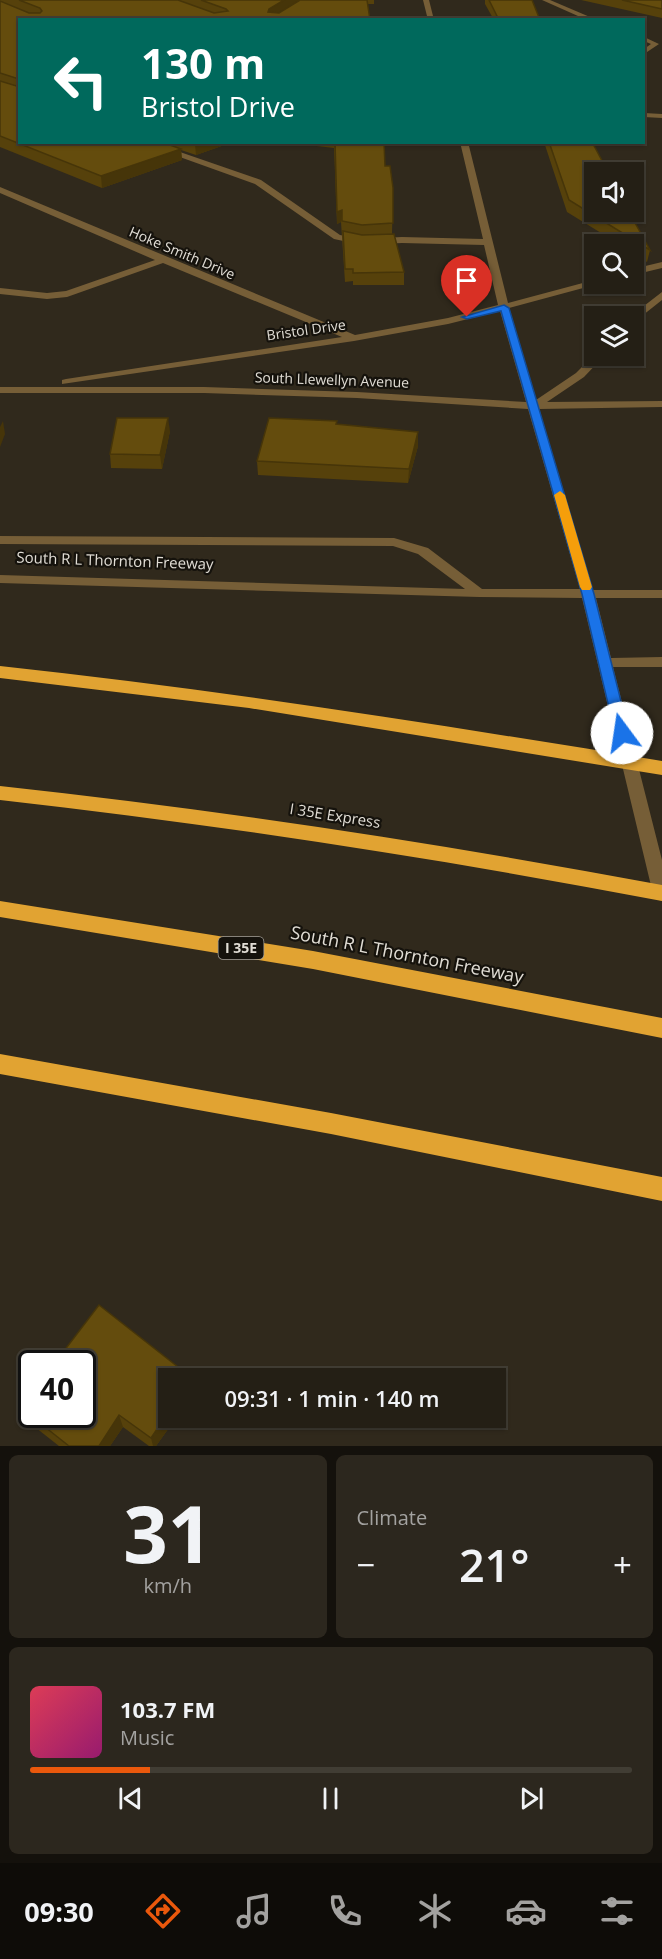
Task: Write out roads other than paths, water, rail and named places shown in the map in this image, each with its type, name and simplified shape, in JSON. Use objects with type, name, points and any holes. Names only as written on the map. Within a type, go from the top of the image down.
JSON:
[{"type":"highway","points":[[0,672],[196,694],[422,728],[662,768]]},
{"type":"highway","name":"I 35E Express","points":[[0,793],[265,826],[480,859],[662,894]]},
{"type":"highway","name":"South R L Thornton Freeway","points":[[0,909],[301,958],[482,991],[662,1028]]},
{"type":"highway","points":[[0,1064],[462,1147],[662,1189]]},
{"type":"street","points":[[426,0],[430,18]]},
{"type":"street","points":[[545,0],[589,18]]},
{"type":"street","points":[[645,39],[659,45]]},
{"type":"street","points":[[645,52],[659,45]]},
{"type":"street","points":[[645,115],[662,116]]},
{"type":"street","points":[[148,144],[258,182],[337,237],[362,243],[402,240],[488,242]]},
{"type":"street","points":[[464,144],[504,308],[535,406],[588,594],[662,894]]},
{"type":"street","name":"Hoke Smith Drive","points":[[0,190],[354,338]]},
{"type":"street","points":[[0,291],[46,296],[67,294],[163,260]]},
{"type":"street","points":[[644,269],[662,265]]},
{"type":"street","name":"Bristol Drive","points":[[19,390],[354,338],[448,321],[584,286]]},
{"type":"street","points":[[644,311],[662,295]]},
{"type":"street","points":[[535,406],[580,375],[589,366]]},
{"type":"street","name":"South Llewellyn Avenue","points":[[0,390],[204,390],[357,395],[535,406],[662,404]]},
{"type":"street","points":[[0,540],[394,542],[423,551],[479,593]]},
{"type":"street","name":"South R L Thornton Freeway","points":[[0,579],[479,593],[662,594]]},
{"type":"street","points":[[605,663],[662,662]]}]
